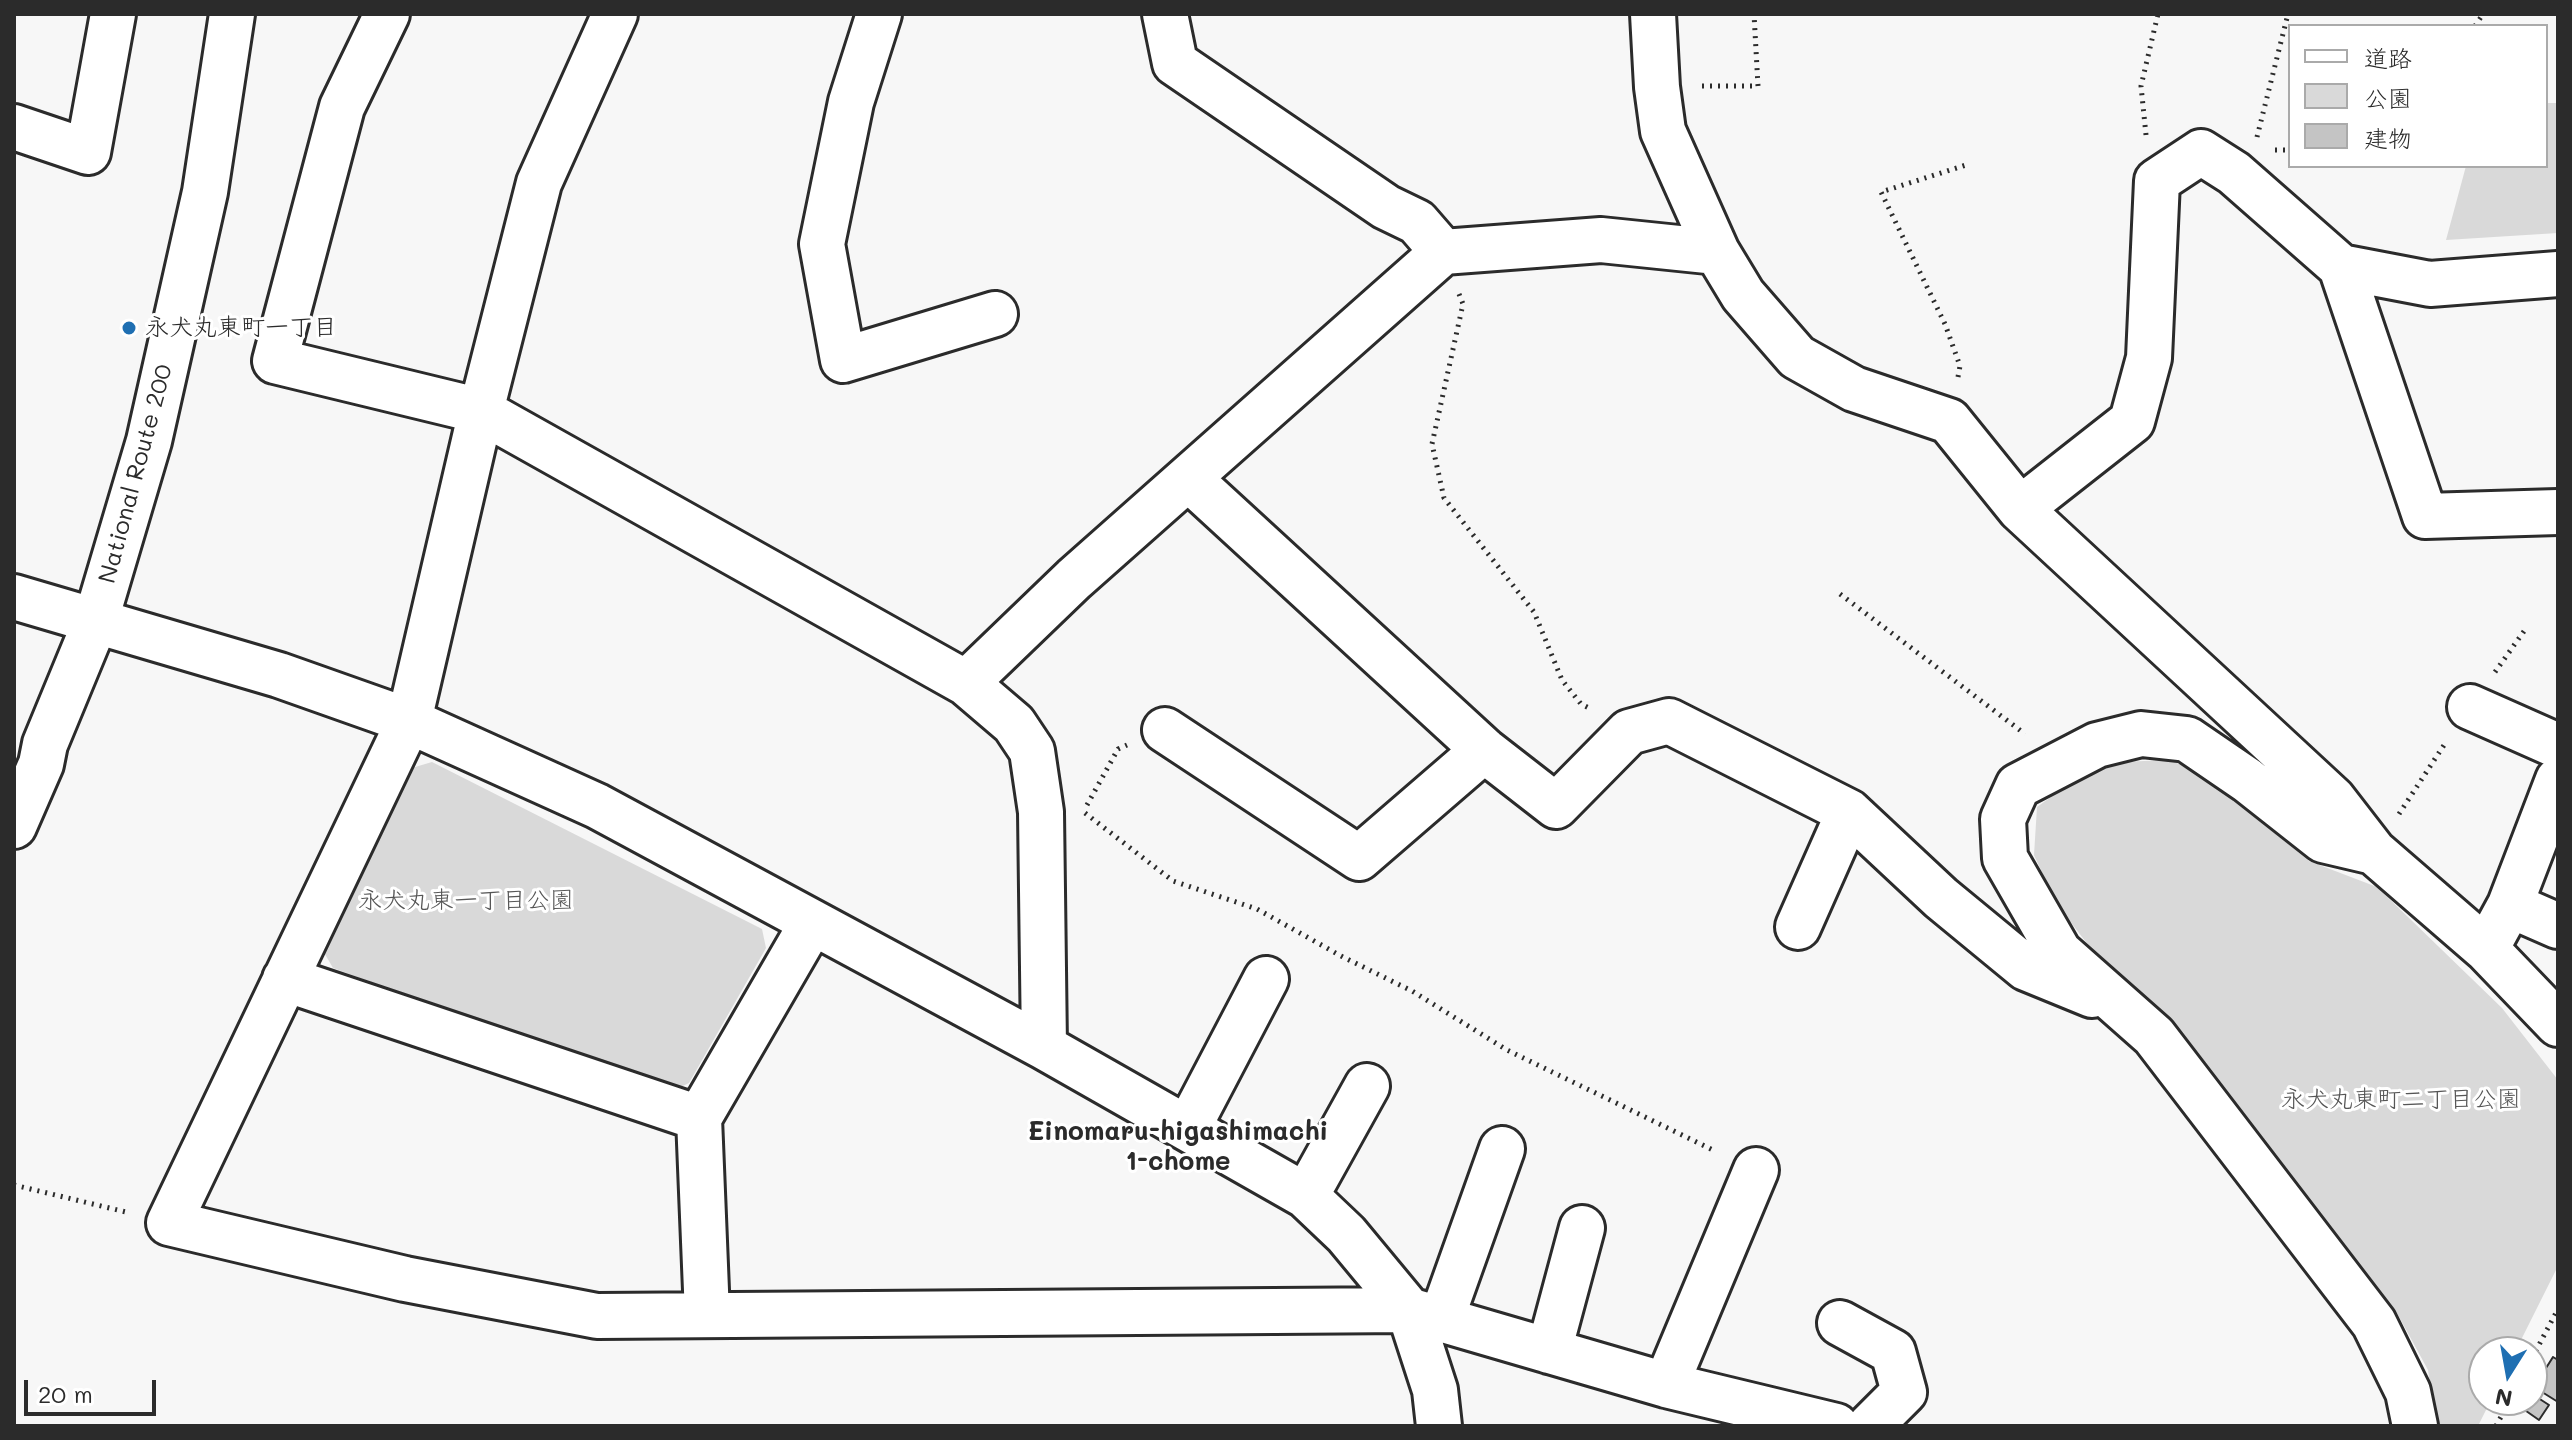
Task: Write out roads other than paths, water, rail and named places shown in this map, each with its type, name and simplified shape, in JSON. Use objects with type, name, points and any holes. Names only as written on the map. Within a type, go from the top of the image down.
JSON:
[{"type":"main road","points":[[14,127],[88,152],[113,14]]},
{"type":"main road","name":"National Route 200","points":[[14,826],[95,623],[149,441],[202,208],[232,14]]},
{"type":"main road","points":[[387,14],[342,107],[275,361],[481,411],[966,683],[1014,724],[1032,751],[1041,812],[1044,1047]]},
{"type":"main road","points":[[615,14],[539,183],[481,411],[409,721],[169,1223],[405,1279],[597,1316],[1425,1315],[1666,1385],[1836,1426]]},
{"type":"main road","points":[[879,14],[851,102],[822,244],[843,360],[995,314]]},
{"type":"main road","points":[[1165,14],[1175,63],[1386,207],[1417,222],[1443,252]]},
{"type":"main road","points":[[1653,14],[1663,131],[1717,252],[1743,295],[1797,357],[1854,389],[1949,421],[2020,509],[2333,799],[2374,852],[2486,949],[2558,1024]]},
{"type":"main road","points":[[2020,509],[2132,421],[2149,358],[2157,181],[2217,162],[2341,267],[2430,284],[2558,274]]},
{"type":"main road","points":[[966,683],[1074,579],[1443,252],[1601,240],[1717,252]]},
{"type":"main road","points":[[2341,267],[2425,516],[2558,512]]},
{"type":"main road","points":[[1188,478],[1484,750],[1556,806],[1629,732],[1669,721],[1849,812],[1941,898],[2026,968],[2124,1009]]},
{"type":"main road","points":[[14,597],[279,675],[409,721],[597,806],[1044,1047],[1306,1196],[1425,1315]]},
{"type":"main road","points":[[2470,707],[2558,746]]},
{"type":"main road","points":[[1165,730],[1359,858],[1484,750]]},
{"type":"main road","points":[[2374,852],[2323,840],[2247,780],[2187,739],[2141,734],[2097,745],[2018,786],[2003,819],[2005,858],[2059,952],[2154,1036],[2374,1323],[2408,1392],[2415,1426]]},
{"type":"main road","points":[[2486,949],[2510,905],[2558,780]]},
{"type":"main road","points":[[1798,927],[1849,812]]},
{"type":"main road","points":[[2510,905],[2558,926]]},
{"type":"main road","points":[[707,1315],[699,1118],[812,923]]},
{"type":"main road","points":[[285,979],[699,1118]]},
{"type":"main road","points":[[1188,1128],[1266,979]]},
{"type":"main road","points":[[1306,1196],[1367,1086]]},
{"type":"main road","points":[[1439,1426],[1425,1315],[1502,1149]]},
{"type":"main road","points":[[1666,1385],[1756,1170]]},
{"type":"main road","points":[[1549,1351],[1582,1228]]},
{"type":"main road","points":[[1840,1323],[1893,1352],[1904,1392],[1870,1426]]},
{"type":"place","name":"永犬丸東町一丁目","points":[[129,328]]},
{"type":"district","name":"Einomaru-higashimachi 1-chome","points":[[1178,1147]]},
{"type":"park label","name":"永犬丸東一丁目公園","points":[[466,901]]},
{"type":"park label","name":"永犬丸東町二丁目公園","points":[[2401,1100]]}]
